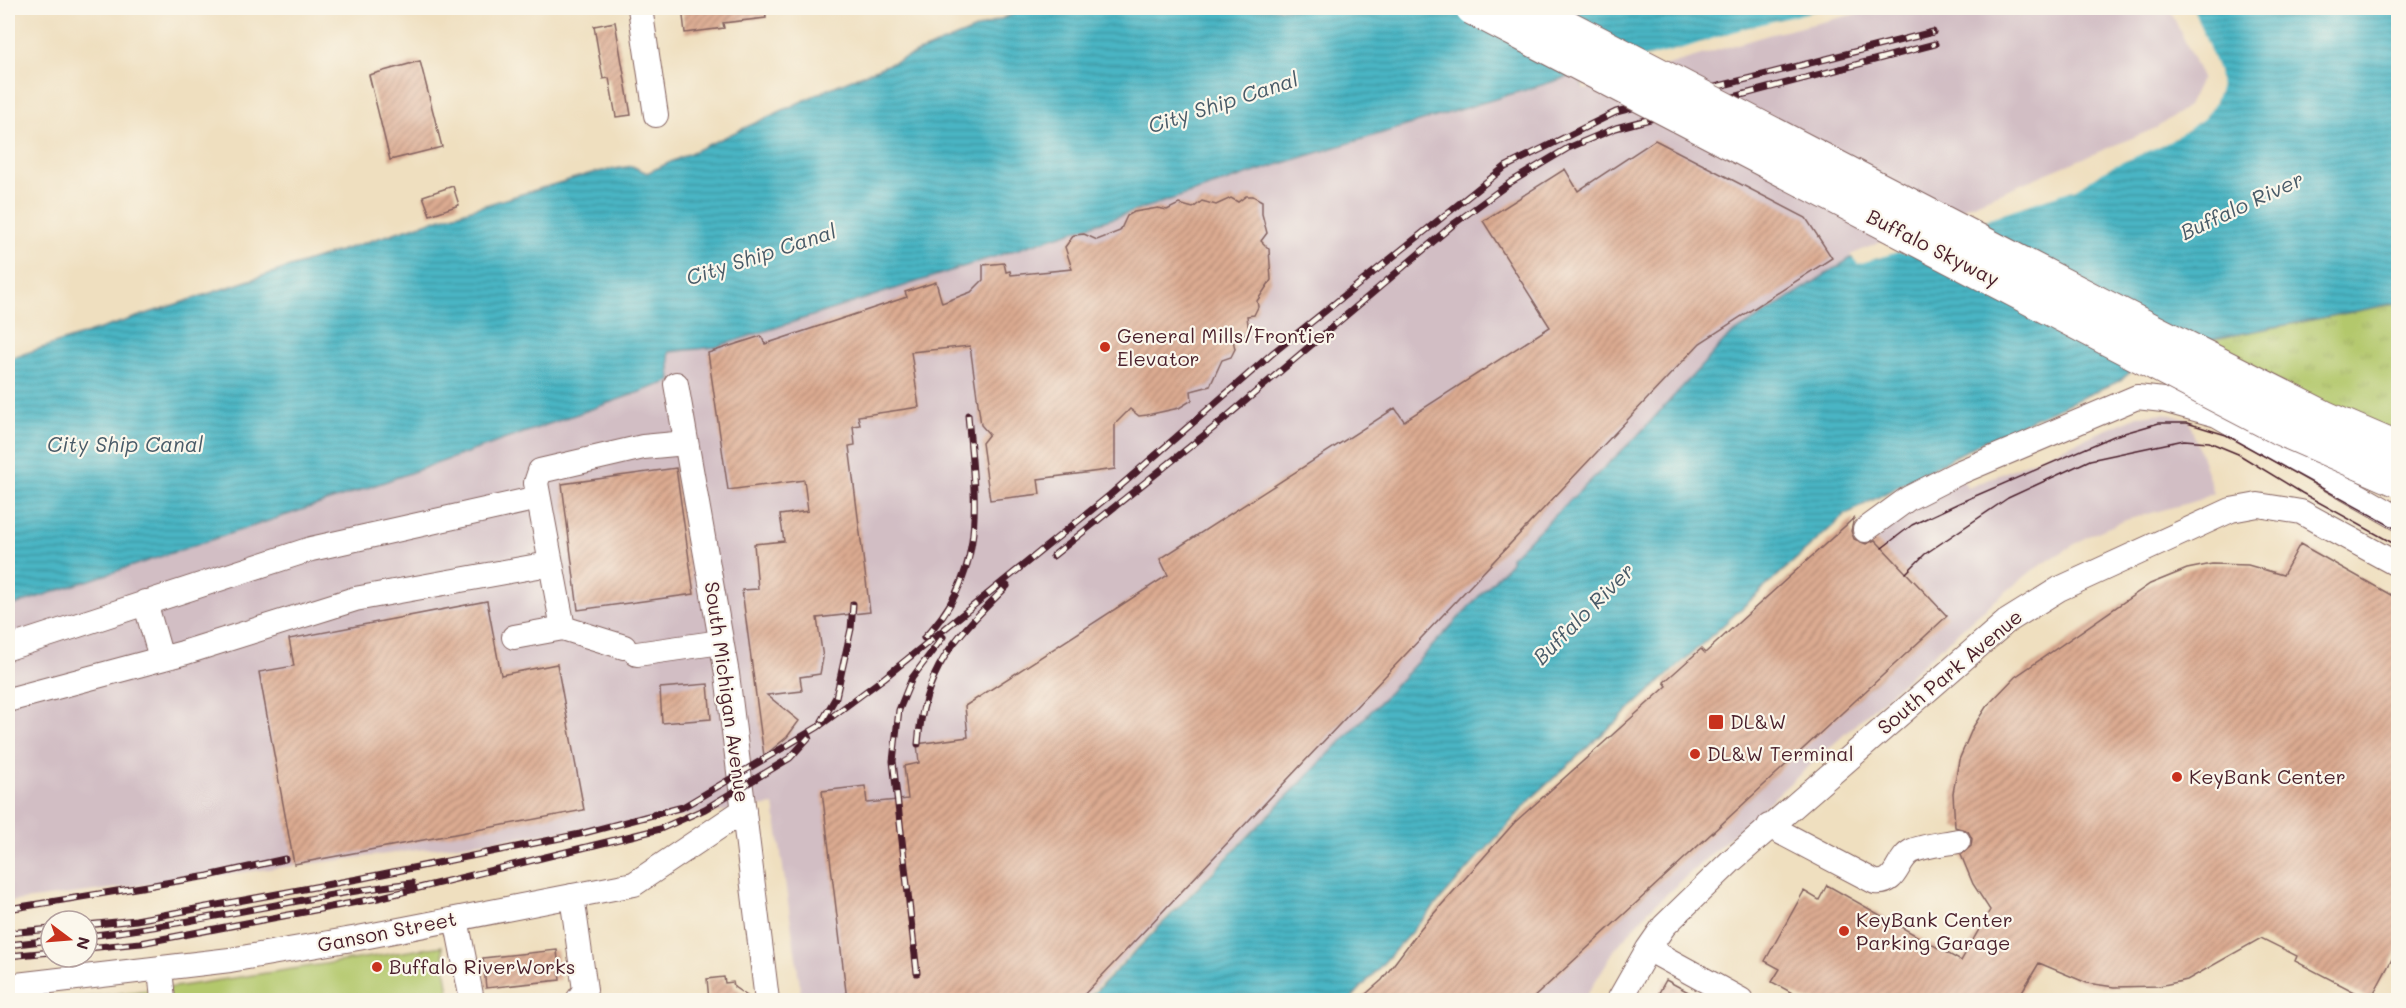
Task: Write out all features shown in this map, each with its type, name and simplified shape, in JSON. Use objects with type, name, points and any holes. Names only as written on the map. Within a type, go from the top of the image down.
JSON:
[{"type":"highway","name":"Buffalo Skyway","points":[[1472,8],[2270,423],[2398,480]]},
{"type":"highway","name":"Buffalo Skyway","points":[[1531,8],[2121,314],[2326,418],[2398,449]]},
{"type":"street","points":[[640,8],[656,116]]},
{"type":"street","name":"South Michigan Avenue","points":[[676,384],[722,642],[767,1000]]},
{"type":"street","points":[[1865,530],[1909,498],[1958,473],[2137,397],[2163,400],[2217,415],[2398,518]]},
{"type":"street","points":[[563,628],[538,498],[536,483],[540,471],[643,447],[686,443]]},
{"type":"street","points":[[8,648],[311,549],[538,498]]},
{"type":"street","name":"South Park Avenue","points":[[1619,1000],[1664,926],[1769,826],[2006,622],[2059,589],[2231,510],[2258,505],[2301,512],[2398,565]]},
{"type":"street","points":[[8,700],[161,658],[355,599],[549,564]]},
{"type":"street","points":[[145,602],[161,658]]},
{"type":"street","points":[[514,637],[563,628],[631,650],[722,642]]},
{"type":"street","name":"Ganson Street","points":[[8,986],[230,960],[634,884],[744,810]]},
{"type":"street","points":[[1769,826],[1875,882],[1883,883],[1896,873],[1907,854],[1914,850],[1958,841]]},
{"type":"street","points":[[572,896],[585,990],[578,1000]]},
{"type":"street","points":[[456,919],[472,1000]]},
{"type":"street","points":[[1648,949],[1741,1000]]},
{"type":"street","points":[[160,968],[163,1000]]},
{"type":"shaded area","points":[[1871,8],[2172,8],[2205,77],[2190,108],[2158,131],[1728,337],[1637,436],[1512,557],[1512,562],[1375,707],[1083,1000],[802,1000],[774,805],[8,902],[8,607],[347,495],[671,381],[668,352],[716,347],[1280,164],[1578,74],[1583,87],[1767,32]]},
{"type":"shaded area","points":[[2164,413],[2189,420],[2214,493],[2199,500],[2126,520],[2088,536],[2033,570],[1977,615],[1649,910],[1615,949],[1584,1000],[1531,1000],[1947,616],[1859,523],[1958,473],[1968,488],[2138,416]]},
{"type":"green space","points":[[2398,303],[2398,445],[2203,341]]},
{"type":"green space","name":"Buffalo RiverWorks","points":[[442,946],[450,1000],[64,1000],[175,987]]},
{"type":"water","name":"City Ship Canal","points":[[1028,8],[1871,8],[1767,32],[1583,87],[1578,74],[1280,164],[716,347],[669,352],[671,381],[347,495],[8,607],[8,359],[422,224],[592,173],[632,166],[647,173],[835,86]]},
{"type":"water","name":"Buffalo River","points":[[2172,8],[2398,8],[2398,303],[2203,341],[2166,344],[2119,381],[1984,441],[1846,514],[1534,796],[1350,1000],[1087,1000],[1375,707],[1511,562],[1511,557],[1637,436],[1728,337],[1851,258],[2158,131],[2190,108],[2205,77]]},
{"type":"pier","points":[[1827,8],[1874,8],[1768,35],[1584,90],[1578,74],[1684,48],[1745,28]]},
{"type":"pier","points":[[2169,8],[2193,8],[2218,70],[2220,89],[2211,110],[2203,119],[2169,142],[2107,169],[2076,189],[2003,213],[1909,253],[1898,252],[1858,264],[1850,255],[2156,128],[2188,106],[2202,77]]},
{"type":"building","points":[[682,8],[765,8],[766,18],[723,23],[724,28],[685,33]]},
{"type":"building","points":[[615,22],[631,115],[616,117],[609,78],[603,79],[594,26]]},
{"type":"building","points":[[420,61],[442,147],[390,160],[369,75]]},
{"type":"building","points":[[1655,140],[1806,218],[1832,258],[1700,343],[1079,1000],[847,1000],[822,791],[865,786],[867,803],[908,799],[904,766],[919,763],[917,744],[968,737],[965,706],[1168,575],[1160,559],[1395,408],[1404,421],[1550,327],[1483,221],[1565,169],[1578,191]]},
{"type":"building","points":[[453,186],[459,205],[430,215],[423,196]]},
{"type":"building","points":[[1246,196],[1253,196],[1262,201],[1262,214],[1267,233],[1261,241],[1269,249],[1271,280],[1257,301],[1258,307],[1254,315],[1247,316],[1249,333],[1232,335],[1235,349],[1231,357],[1222,360],[1210,386],[1191,391],[1192,400],[1179,408],[1147,415],[1139,416],[1130,409],[1115,424],[1115,469],[1038,479],[1040,494],[990,500],[982,443],[989,434],[981,425],[970,346],[911,352],[919,407],[858,416],[860,425],[853,426],[855,445],[849,446],[870,612],[817,618],[823,658],[820,674],[800,677],[802,691],[767,695],[799,721],[787,737],[764,756],[742,590],[758,589],[754,544],[784,541],[780,515],[808,511],[804,480],[728,490],[708,353],[761,336],[765,344],[907,297],[905,292],[936,282],[942,303],[971,292],[983,280],[983,265],[1004,263],[1006,272],[1010,271],[1011,275],[1072,269],[1065,247],[1074,235],[1084,234],[1097,240],[1120,231],[1127,216],[1134,212],[1158,208],[1167,210],[1179,204],[1193,208],[1202,201],[1216,205],[1231,198],[1238,202]]},
{"type":"building","points":[[676,468],[694,594],[578,610],[562,484]]},
{"type":"building","name":"DL&W Terminal","points":[[1854,518],[1851,531],[1854,539],[1866,544],[1875,540],[1947,616],[1531,1000],[1359,1000],[1382,980],[1421,928],[1515,822],[1667,686],[1664,682],[1701,649],[1705,653]]},
{"type":"building","name":"KeyBank Center","points":[[2300,544],[2398,599],[2398,948],[2370,1000],[2295,961],[2297,956],[2261,938],[2187,980],[2159,986],[2114,987],[2087,983],[2039,963],[2017,1000],[1805,1000],[1772,982],[1780,969],[1765,961],[1804,891],[1819,900],[1827,885],[1961,961],[1990,910],[1973,884],[1961,855],[1971,846],[1972,839],[1968,831],[1955,827],[1953,793],[1959,760],[1973,727],[1986,707],[2015,677],[2150,584],[2187,569],[2212,564],[2248,565],[2283,575]]},
{"type":"building","points":[[487,601],[501,675],[557,664],[584,810],[294,864],[259,672],[294,666],[289,639]]},
{"type":"building","points":[[708,684],[711,719],[662,723],[660,688]]},
{"type":"building","points":[[557,950],[560,980],[486,988],[483,958]]},
{"type":"building","points":[[724,977],[725,983],[733,982],[734,987],[753,1000],[709,1000],[707,979]]},
{"type":"building","points":[[1666,980],[1703,1000],[1655,1000]]},
{"type":"tram line","points":[[1882,548],[1912,525],[1959,503],[2114,436],[2159,423],[2187,423],[2226,435],[2398,530]]},
{"type":"tram line","points":[[1906,573],[1925,554],[2008,498],[2090,460],[2184,440],[2209,442],[2238,454],[2302,493],[2398,546]]},
{"type":"railway","points":[[99,924],[136,920],[358,879],[580,834],[683,807],[818,727],[884,678],[1110,495],[1274,352],[1505,167],[1616,112],[1933,32]]},
{"type":"railway","points":[[1053,556],[1217,425],[1455,223],[1511,182],[1568,148],[1616,128],[1935,44]]},
{"type":"railway","points":[[924,638],[945,613],[959,587],[968,560],[973,532],[974,504],[968,415]]},
{"type":"railway","points":[[918,744],[921,717],[927,694],[945,656],[972,622],[1007,586]]},
{"type":"railway","points":[[822,721],[836,697],[851,629],[853,604]]},
{"type":"railway","points":[[917,973],[893,761],[899,710],[912,678],[943,637]]},
{"type":"railway","points":[[99,947],[141,943],[378,898],[660,829],[705,809],[790,758],[809,737]]},
{"type":"railway","points":[[8,909],[208,876],[285,859]]},
{"type":"railway","points":[[99,935],[412,883]]},
{"type":"railway","points":[[8,933],[39,930]]},
{"type":"railway","points":[[8,945],[39,941]]},
{"type":"railway","points":[[8,956],[39,953]]},
{"type":"place","name":"General Mills/Frontier Elevator","points":[[1105,347]]},
{"type":"place","name":"DL&W","points":[[1716,722]]},
{"type":"place","name":"DL&W Terminal","points":[[1695,754]]},
{"type":"place","name":"KeyBank Center","points":[[2177,777]]},
{"type":"place","name":"KeyBank Center Parking Garage","points":[[1844,931]]},
{"type":"place","name":"Buffalo RiverWorks","points":[[377,967]]}]
